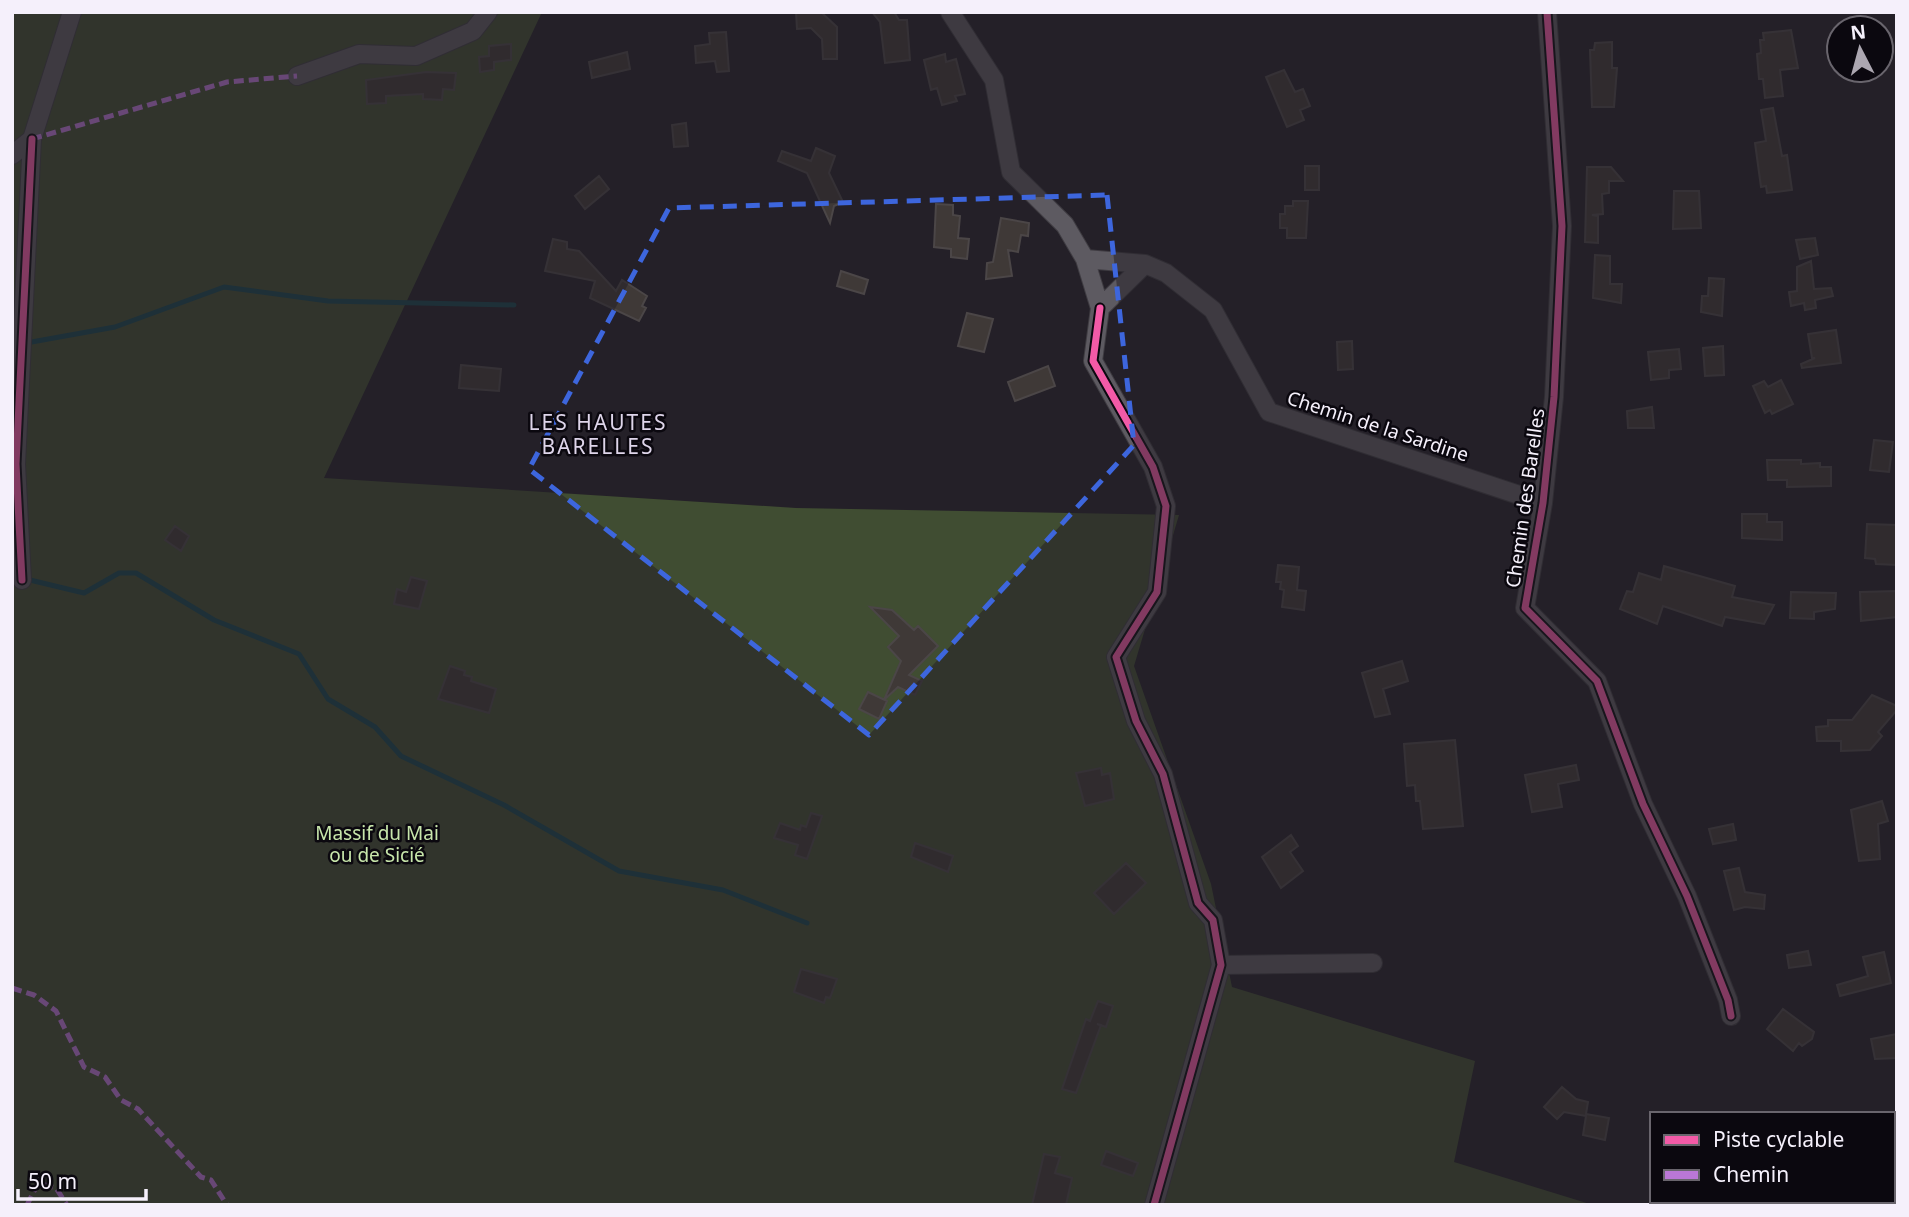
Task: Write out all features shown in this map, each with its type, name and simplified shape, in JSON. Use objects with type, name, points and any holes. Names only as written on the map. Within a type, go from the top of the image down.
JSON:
[{"type":"street","points":[[22,580],[16,464],[32,139],[72,12]]},
{"type":"street","points":[[297,76],[359,54],[416,56],[472,31],[488,12]]},
{"type":"street","points":[[950,12],[995,80],[1011,172],[1065,225],[1085,259],[1100,308],[1093,361],[1153,467],[1166,506],[1157,592],[1116,657],[1136,721],[1163,775],[1198,903],[1213,920],[1221,965],[1154,1205]]},
{"type":"street","name":"Chemin des Barelles","points":[[1548,12],[1562,226],[1554,397],[1543,503],[1525,608],[1597,681],[1643,804],[1687,896],[1728,1000],[1731,1016]]},
{"type":"street","points":[[12,155],[32,139]]},
{"type":"street","points":[[1085,259],[1145,264]]},
{"type":"street","points":[[1100,308],[1145,264]]},
{"type":"street","name":"Chemin de la Sardine","points":[[1145,264],[1166,273],[1213,310],[1269,412],[1543,503]]},
{"type":"street","points":[[1221,965],[1373,963]]},
{"type":"highlighted area","points":[[1107,195],[1134,445],[869,735],[529,469],[669,208]]},
{"type":"green space","name":"Massif du Mai ou de Sicié","points":[[12,12],[542,12],[324,478],[796,508],[1179,515],[1134,666],[1211,884],[1232,987],[1475,1061],[1454,1162],[1593,1205],[12,1205]]},
{"type":"building","points":[[796,12],[821,12],[837,27],[837,59],[823,59],[822,39],[811,28],[797,29]]},
{"type":"building","points":[[872,12],[894,12],[899,20],[907,20],[910,60],[885,63],[880,22]]},
{"type":"building","points":[[1791,30],[1798,68],[1780,70],[1783,96],[1765,98],[1763,79],[1759,79],[1757,54],[1761,53],[1760,40],[1764,40],[1763,33]]},
{"type":"building","points":[[726,32],[729,71],[717,72],[715,61],[696,63],[695,46],[710,44],[709,33]]},
{"type":"building","points":[[1612,42],[1612,68],[1617,68],[1614,107],[1592,107],[1590,50],[1594,50],[1595,43]]},
{"type":"building","points":[[511,44],[511,60],[494,62],[494,70],[480,72],[479,57],[489,56],[489,46]]},
{"type":"building","points":[[627,52],[630,69],[592,78],[589,62]]},
{"type":"building","points":[[945,54],[946,62],[956,59],[965,94],[955,96],[957,101],[942,105],[937,88],[931,90],[924,60]]},
{"type":"building","points":[[1284,70],[1295,92],[1303,89],[1310,106],[1300,110],[1304,120],[1287,127],[1266,77]]},
{"type":"building","points":[[426,72],[456,73],[454,90],[443,89],[442,100],[423,99],[423,94],[386,96],[386,103],[367,104],[366,80]]},
{"type":"building","points":[[1773,108],[1782,156],[1787,155],[1792,190],[1767,193],[1766,186],[1761,187],[1755,143],[1766,141],[1761,110]]},
{"type":"building","points":[[686,123],[688,146],[674,147],[672,125]]},
{"type":"building","points":[[816,148],[835,156],[829,173],[843,202],[834,206],[830,223],[807,173],[778,161],[782,151],[811,161]]},
{"type":"building","points":[[1305,166],[1319,166],[1319,190],[1305,190]]},
{"type":"building","points":[[1587,167],[1611,167],[1623,181],[1609,181],[1609,193],[1602,194],[1603,214],[1592,215],[1598,216],[1598,243],[1585,242]]},
{"type":"building","points":[[599,176],[609,189],[585,209],[575,196]]},
{"type":"building","points":[[1674,191],[1699,191],[1701,228],[1673,229]]},
{"type":"building","points":[[1293,201],[1308,201],[1306,238],[1287,238],[1287,228],[1280,228],[1280,214],[1285,214],[1285,206],[1293,206]]},
{"type":"building","points":[[936,204],[953,205],[953,215],[960,216],[958,238],[969,239],[967,259],[951,257],[951,249],[934,247]]},
{"type":"building","points":[[1001,218],[1029,223],[1028,236],[1021,235],[1018,252],[1008,250],[1012,276],[986,279],[987,263],[993,262]]},
{"type":"building","points":[[1815,238],[1818,255],[1800,259],[1796,240]]},
{"type":"building","points":[[553,239],[567,242],[567,249],[579,251],[616,291],[622,280],[647,296],[642,306],[646,308],[639,321],[590,298],[595,281],[545,271]]},
{"type":"building","points":[[1595,255],[1610,256],[1610,284],[1622,284],[1621,303],[1593,298]]},
{"type":"building","points":[[1811,261],[1814,289],[1831,288],[1833,296],[1815,300],[1816,308],[1805,310],[1804,303],[1791,306],[1789,292],[1797,291],[1797,267]]},
{"type":"building","points":[[841,271],[868,280],[864,294],[837,286]]},
{"type":"building","points":[[1709,278],[1724,279],[1722,316],[1701,312],[1702,296],[1708,296]]},
{"type":"building","points":[[967,313],[993,319],[984,352],[958,346]]},
{"type":"building","points":[[1836,330],[1841,363],[1802,368],[1801,364],[1815,358],[1812,358],[1808,334]]},
{"type":"building","points":[[1352,341],[1353,369],[1338,370],[1337,342]]},
{"type":"building","points":[[1723,346],[1724,375],[1705,376],[1703,348]]},
{"type":"building","points":[[1679,349],[1681,369],[1669,370],[1669,378],[1651,380],[1648,352]]},
{"type":"building","points":[[461,365],[501,369],[499,391],[459,388]]},
{"type":"building","points":[[1048,366],[1055,386],[1015,401],[1008,382]]},
{"type":"building","points":[[1781,380],[1793,404],[1772,414],[1770,410],[1765,413],[1753,386],[1764,381],[1768,387]]},
{"type":"building","points":[[1652,407],[1654,428],[1628,428],[1627,411]]},
{"type":"building","points":[[1874,440],[1893,442],[1889,472],[1870,470]]},
{"type":"building","points":[[1767,460],[1801,460],[1801,464],[1820,463],[1820,467],[1831,467],[1831,486],[1787,487],[1787,480],[1768,480]]},
{"type":"building","points":[[1742,514],[1767,514],[1767,522],[1782,522],[1782,540],[1742,538]]},
{"type":"building","points":[[1867,524],[1897,525],[1897,565],[1876,564],[1875,559],[1865,558]]},
{"type":"building","points":[[175,526],[189,536],[181,551],[165,540]]},
{"type":"building","points":[[1278,565],[1299,567],[1297,590],[1306,591],[1304,610],[1282,607],[1284,590],[1280,589],[1281,582],[1276,582]]},
{"type":"building","points":[[1664,566],[1735,586],[1732,597],[1774,605],[1764,624],[1725,617],[1722,626],[1663,606],[1657,624],[1620,609],[1627,591],[1633,592],[1639,573],[1661,580]]},
{"type":"building","points":[[411,577],[427,581],[419,609],[394,604],[397,589],[406,592]]},
{"type":"building","points":[[1897,591],[1897,617],[1861,621],[1860,592]]},
{"type":"building","points":[[1791,592],[1836,593],[1835,609],[1814,612],[1814,619],[1790,618]]},
{"type":"building","points":[[870,607],[892,610],[914,630],[918,626],[938,646],[909,675],[922,681],[915,695],[898,687],[884,700],[901,661],[888,647],[899,636]]},
{"type":"building","points":[[1402,661],[1408,681],[1383,689],[1390,714],[1375,717],[1362,673]]},
{"type":"building","points":[[450,666],[465,671],[464,675],[472,677],[471,681],[496,689],[489,713],[438,699]]},
{"type":"building","points":[[868,692],[887,701],[879,719],[859,709]]},
{"type":"building","points":[[1872,695],[1897,706],[1897,710],[1878,732],[1882,736],[1870,750],[1841,751],[1841,741],[1817,741],[1816,727],[1828,726],[1828,720],[1852,720]]},
{"type":"building","points":[[1455,740],[1463,826],[1423,829],[1415,785],[1407,786],[1404,744]]},
{"type":"building","points":[[1576,765],[1579,780],[1558,784],[1562,807],[1532,812],[1525,775]]},
{"type":"building","points":[[1101,768],[1102,775],[1110,773],[1114,799],[1085,806],[1076,773]]},
{"type":"building","points":[[1882,801],[1888,821],[1878,824],[1880,859],[1859,861],[1851,810]]},
{"type":"building","points":[[811,813],[822,816],[807,859],[795,855],[798,845],[774,838],[780,823],[800,830],[801,825],[806,827]]},
{"type":"building","points":[[1733,824],[1736,840],[1713,844],[1709,829]]},
{"type":"building","points":[[1291,835],[1298,846],[1290,852],[1303,871],[1281,888],[1262,857]]},
{"type":"building","points":[[915,843],[953,856],[948,872],[911,857]]},
{"type":"building","points":[[1126,863],[1146,883],[1114,914],[1094,893]]},
{"type":"building","points":[[1739,868],[1745,892],[1765,895],[1764,909],[1745,907],[1734,910],[1724,871]]},
{"type":"building","points":[[1808,951],[1811,965],[1789,968],[1787,955]]},
{"type":"building","points":[[1884,952],[1891,983],[1840,996],[1837,985],[1868,976],[1863,957]]},
{"type":"building","points":[[801,969],[837,979],[830,998],[826,997],[824,1003],[794,992]]},
{"type":"building","points":[[1098,1001],[1113,1006],[1106,1027],[1101,1025],[1076,1093],[1062,1089],[1086,1019],[1090,1021]]},
{"type":"building","points":[[1783,1009],[1814,1032],[1812,1039],[1802,1046],[1799,1043],[1793,1051],[1767,1029]]},
{"type":"building","points":[[1897,1034],[1897,1058],[1875,1059],[1871,1039]]},
{"type":"building","points":[[1562,1087],[1576,1099],[1588,1102],[1586,1114],[1609,1118],[1605,1140],[1583,1135],[1586,1116],[1564,1112],[1557,1119],[1544,1107]]},
{"type":"building","points":[[1106,1151],[1138,1163],[1133,1176],[1101,1165]]},
{"type":"building","points":[[1044,1154],[1060,1157],[1055,1173],[1072,1178],[1066,1205],[1032,1205]]},
{"type":"waterway","points":[[26,343],[115,327],[224,287],[328,301],[514,305]]},
{"type":"waterway","points":[[12,580],[30,580],[84,593],[119,573],[136,573],[214,620],[299,654],[328,699],[375,727],[401,756],[504,805],[619,871],[723,890],[807,923]]},
{"type":"marked path","points":[[32,139],[227,82],[297,76]]},
{"type":"marked path","points":[[12,988],[34,995],[56,1011],[84,1067],[105,1077],[121,1100],[138,1109],[201,1177],[211,1180],[227,1205]]},
{"type":"marked path","points":[[27,1205],[38,1183],[56,1188],[67,1205]]},
{"type":"cycle path","points":[[1547,12],[1562,226],[1554,397],[1543,503],[1525,608],[1597,681],[1643,804],[1687,896],[1728,1000],[1731,1016]]},
{"type":"cycle path","points":[[22,580],[16,464],[32,139]]},
{"type":"cycle path","points":[[1100,308],[1093,361],[1153,467],[1166,506],[1157,592],[1116,657],[1136,721],[1163,774],[1198,903],[1213,920],[1221,965],[1154,1205]]},
{"type":"district","name":"LES HAUTES BARELLES","points":[[598,434]]}]
